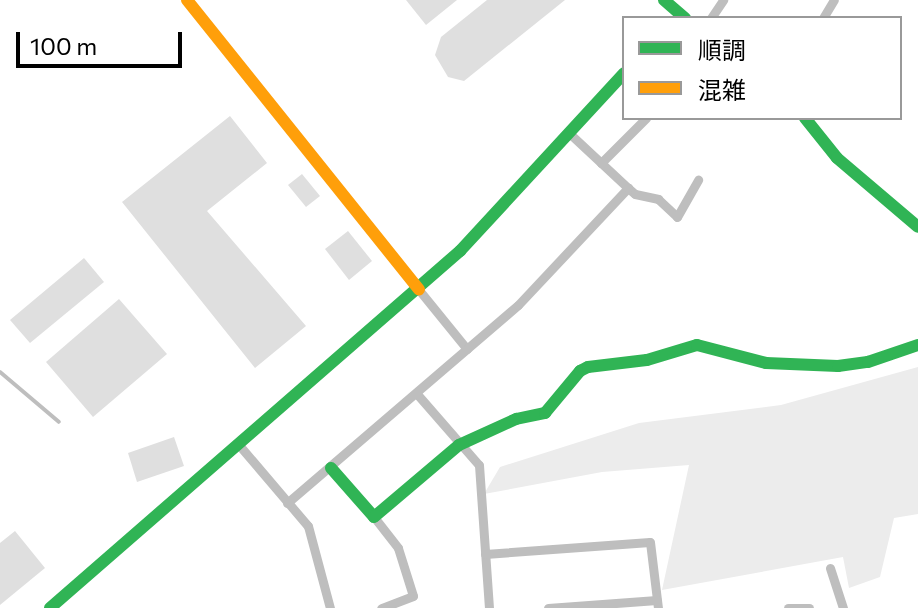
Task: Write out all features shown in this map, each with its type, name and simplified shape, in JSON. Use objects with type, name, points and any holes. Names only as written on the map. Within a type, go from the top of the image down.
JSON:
[{"type":"street","points":[[187,0],[467,349]]},
{"type":"street","points":[[50,608],[419,290],[460,251],[622,75]]},
{"type":"street","points":[[601,163],[644,120]]},
{"type":"street","points":[[807,120],[837,158],[918,227]]},
{"type":"street","points":[[569,133],[635,194],[658,199],[677,217],[698,180]]},
{"type":"street","points":[[287,503],[518,305],[628,188]]},
{"type":"street","points":[[374,517],[459,445],[516,419],[545,413],[580,371],[588,367],[647,360],[697,345],[766,363],[838,366],[868,362],[918,345]]},
{"type":"street","points":[[417,394],[479,465],[489,608]]},
{"type":"street","points":[[239,445],[308,526],[330,608]]},
{"type":"street","points":[[331,468],[398,548],[413,596],[381,608]]},
{"type":"street","points":[[485,554],[650,542],[657,604],[548,608]]},
{"type":"street","points":[[830,568],[843,608]]},
{"type":"street","points":[[788,608],[809,608]]},
{"type":"lane","points":[[0,372],[59,422]]},
{"type":"shaded area","points":[[918,367],[918,514],[894,518],[880,577],[849,588],[843,557],[662,590],[689,465],[602,472],[484,494],[500,467],[639,423],[781,405]]},
{"type":"building","points":[[406,0],[457,0],[426,25]]},
{"type":"building","points":[[487,0],[565,0],[464,81],[448,77],[435,55],[441,37]]},
{"type":"building","points":[[230,116],[267,163],[207,211],[306,326],[255,368],[122,202]]},
{"type":"building","points":[[302,174],[320,196],[306,207],[288,185]]},
{"type":"building","points":[[348,231],[372,261],[349,280],[325,249]]},
{"type":"building","points":[[84,258],[104,282],[30,343],[10,320]]},
{"type":"building","points":[[119,299],[167,354],[93,417],[46,362]]},
{"type":"building","points":[[174,437],[184,466],[137,482],[128,453]]},
{"type":"building","points":[[15,531],[45,568],[0,605],[0,543]]},
{"type":"traffic: fast","points":[[664,0],[683,16]]},
{"type":"traffic: fast","points":[[50,608],[460,251],[622,75]]},
{"type":"traffic: fast","points":[[807,120],[837,158],[918,227]]},
{"type":"traffic: fast","points":[[331,468],[374,517],[459,445],[516,419],[545,413],[580,371],[588,367],[647,360],[697,345],[766,363],[838,366],[868,362],[918,345]]},
{"type":"traffic: slow","points":[[187,0],[419,290]]}]
